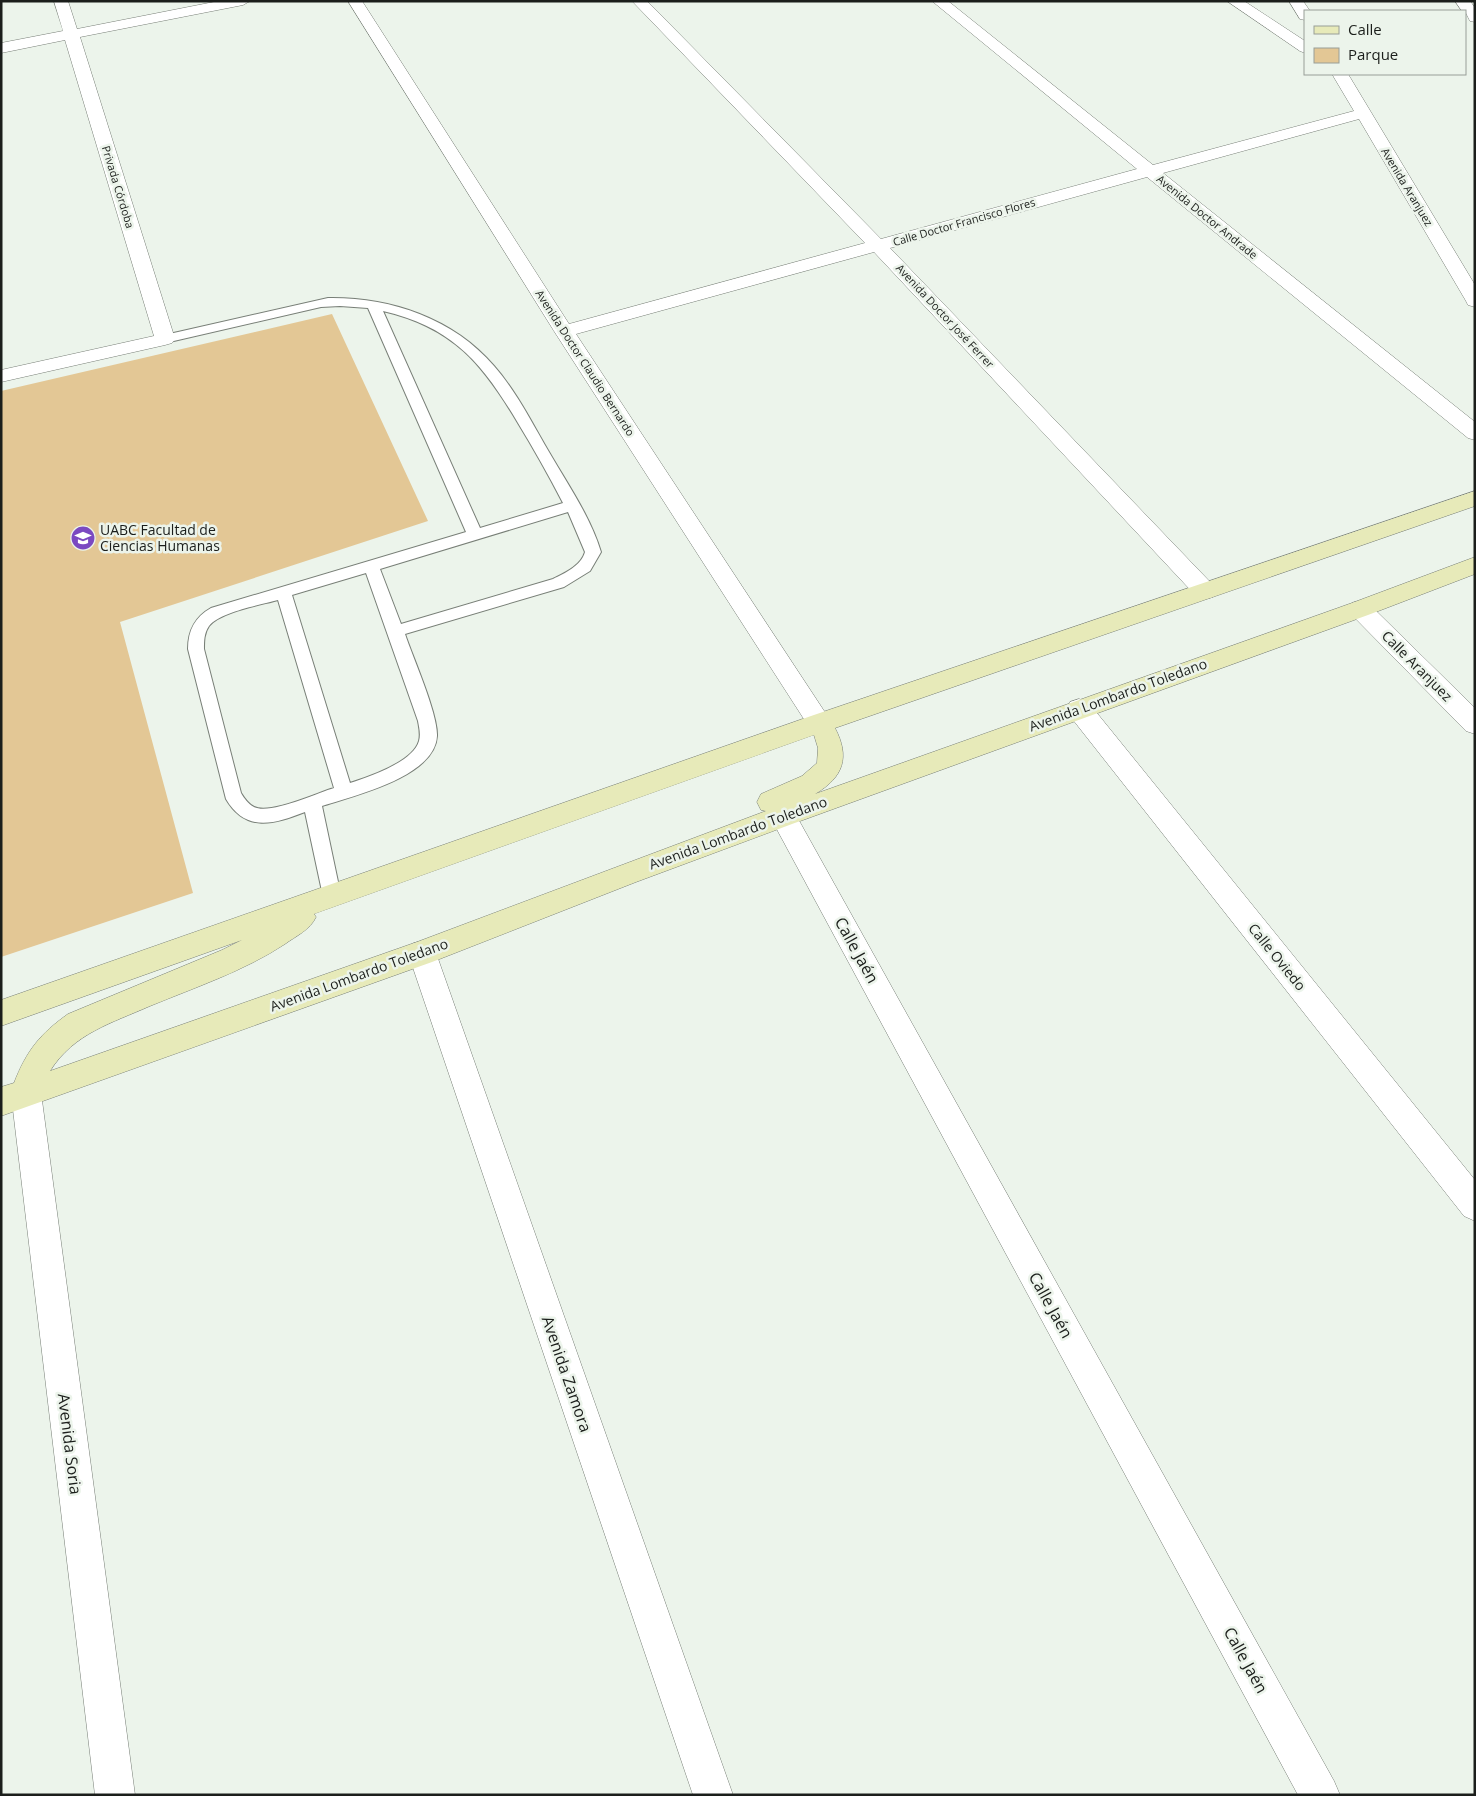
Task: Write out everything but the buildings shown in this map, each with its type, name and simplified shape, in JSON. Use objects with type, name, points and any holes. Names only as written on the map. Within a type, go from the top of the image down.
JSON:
[{"type":"main road","points":[[1,1013],[820,723],[1475,498]]},
{"type":"main road","name":"Avenida Lombardo Toledano","points":[[14,1098],[422,953],[783,816],[1360,609],[1475,565]]},
{"type":"main road","points":[[626,874],[654,852],[676,839],[801,790],[816,780],[826,770],[832,759],[831,747],[820,723]]},
{"type":"main road","points":[[14,1098],[42,1054],[57,1038],[78,1023],[232,959],[264,943],[332,896]]},
{"type":"street","name":"Privada Córdoba","points":[[61,1],[165,338]]},
{"type":"street","points":[[1,48],[243,1]]},
{"type":"street","name":"Avenida Doctor Claudio Bernardo","points":[[356,1],[564,331],[820,723]]},
{"type":"street","name":"Avenida Doctor José Ferrer","points":[[639,1],[878,246],[1205,591]]},
{"type":"street","name":"Avenida Doctor Andrade","points":[[939,1],[1475,433]]},
{"type":"street","points":[[1234,1],[1304,47]]},
{"type":"street","points":[[1296,1],[1304,14]]},
{"type":"street","points":[[1462,1],[1475,18]]},
{"type":"street","name":"Avenida Aranjuez","points":[[1341,75],[1475,301]]},
{"type":"street","name":"Calle Doctor Francisco Flores","points":[[564,331],[1149,170],[1364,113]]},
{"type":"street","points":[[1,376],[165,338]]},
{"type":"street","name":"Calle Aranjuez","points":[[1360,609],[1475,724]]},
{"type":"street","name":"Calle Oviedo","points":[[1079,709],[1475,1205]]},
{"type":"street","name":"Calle Jaén","points":[[783,816],[1320,1795]]},
{"type":"street","name":"Avenida Zamora","points":[[422,953],[713,1795]]},
{"type":"street","name":"Avenida Soria","points":[[14,1098],[114,1795]]},
{"type":"lane","points":[[165,338],[326,302],[374,306],[400,312],[435,324],[448,332],[491,371],[573,505],[594,546],[593,555],[578,571],[558,583],[396,631]]},
{"type":"lane","points":[[374,306],[475,535]]},
{"type":"lane","points":[[371,566],[427,721],[429,733],[427,743],[422,753],[401,770],[264,817],[253,815],[237,805],[232,794],[196,649],[198,628],[208,616],[283,591],[573,505]]},
{"type":"lane","points":[[283,591],[344,791]]},
{"type":"lane","points":[[312,802],[332,896]]},
{"type":"green space","points":[[332,314],[428,521],[120,622],[193,893],[1,957],[1,391]]},
{"type":"place","name":"UABC Facultad de Ciencias Humanas","points":[[83,538]]}]
